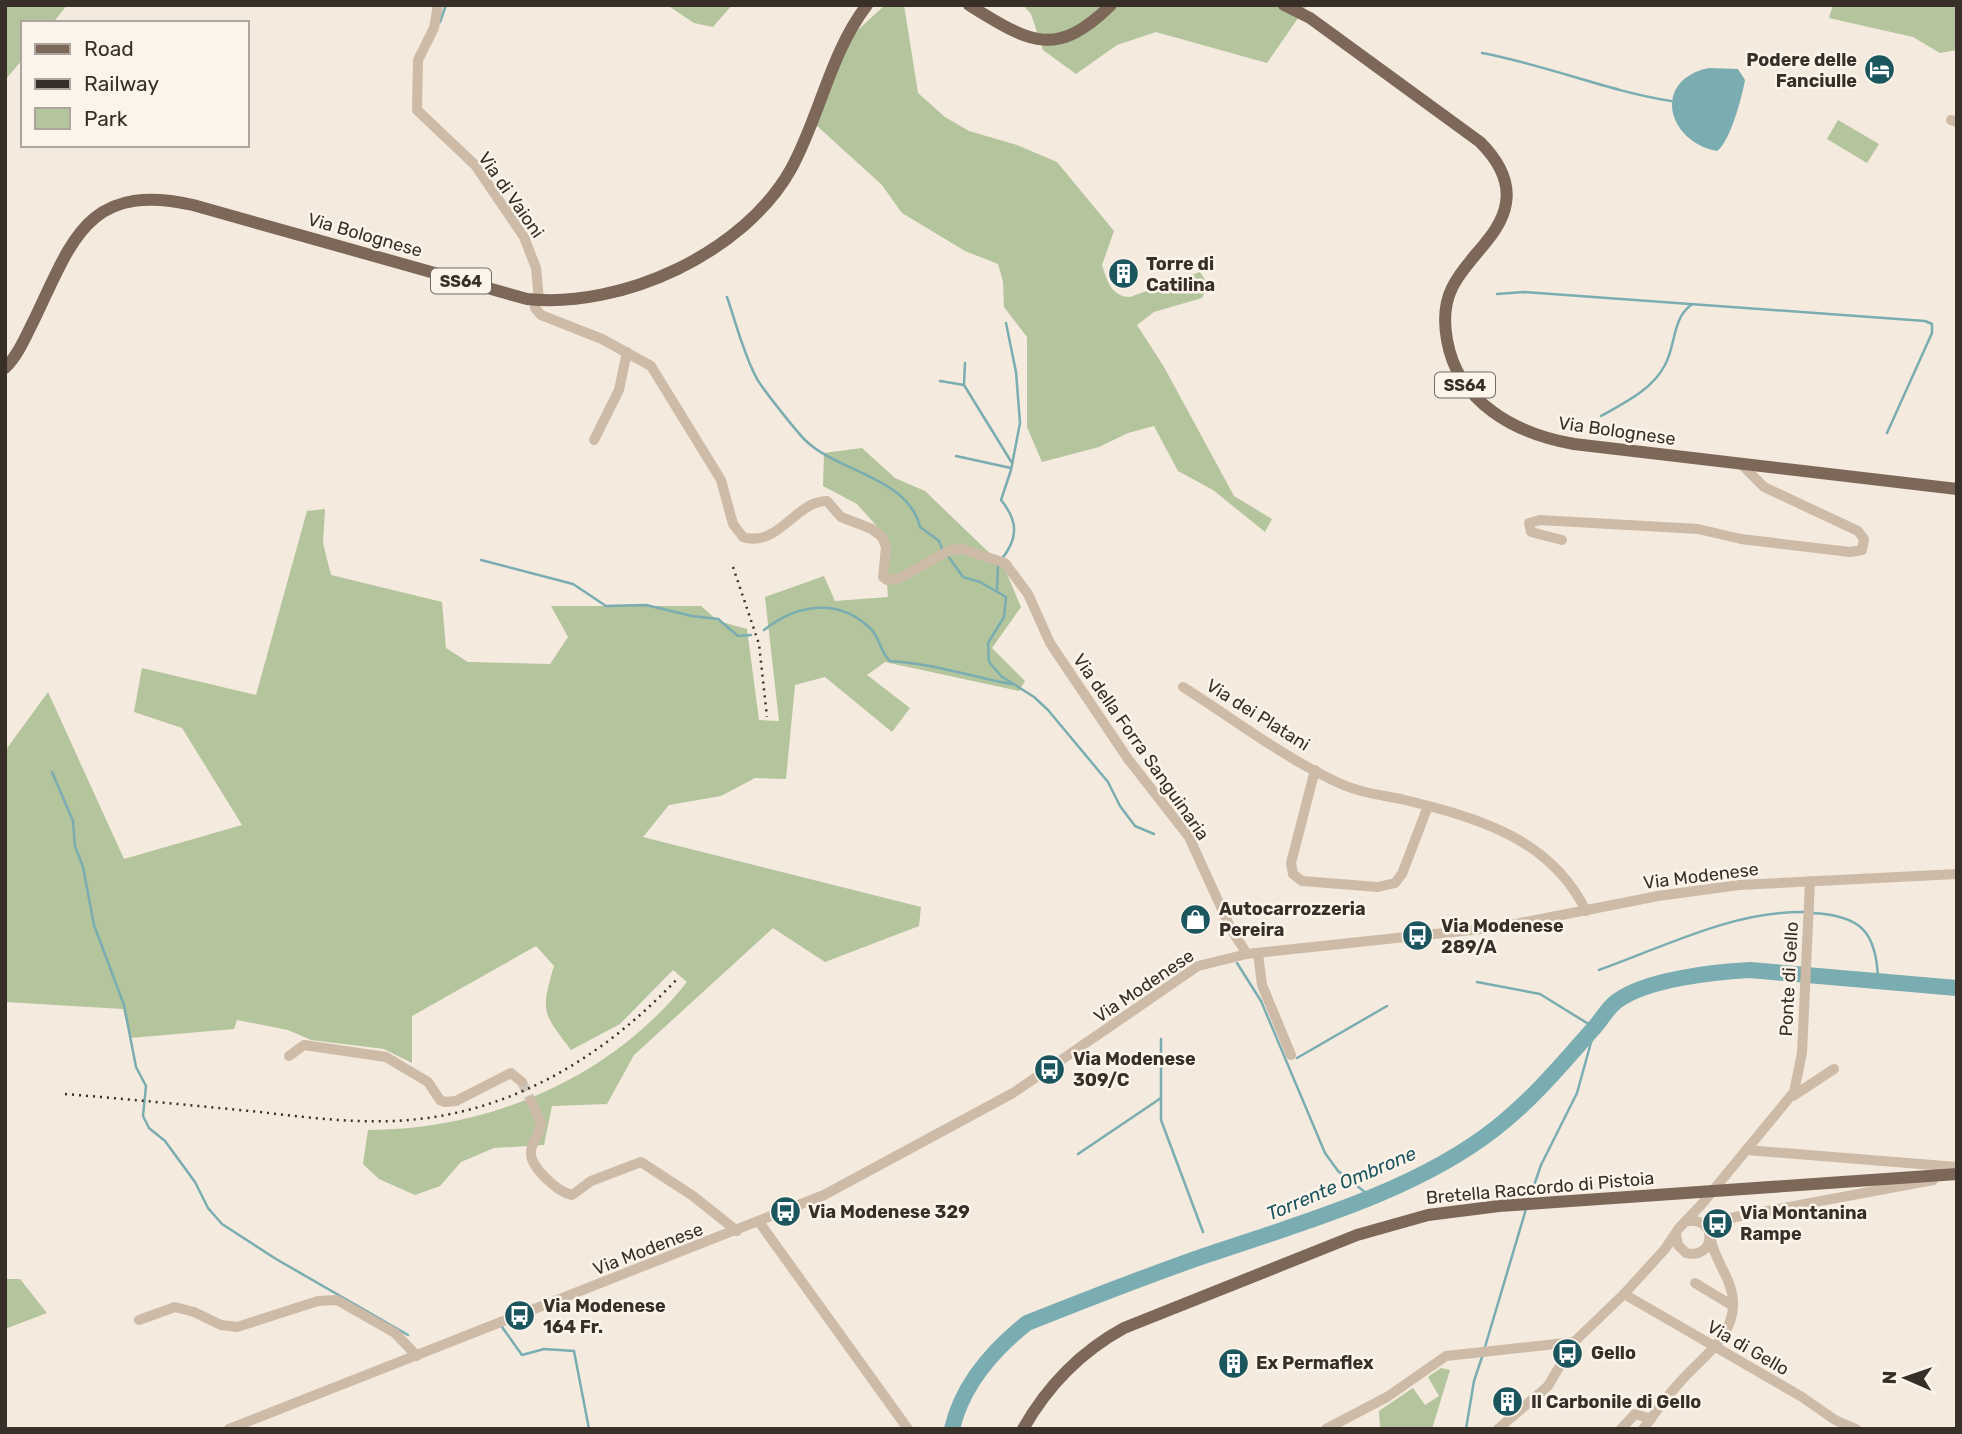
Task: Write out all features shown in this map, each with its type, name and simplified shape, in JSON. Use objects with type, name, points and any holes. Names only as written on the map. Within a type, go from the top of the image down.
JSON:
[{"type":"main road","name":"Via Bolognese","points":[[5,368],[20,347],[67,253],[84,226],[103,209],[126,202],[165,201],[193,205],[537,300],[593,298],[635,286],[698,257],[746,224],[765,206],[790,169],[841,48],[867,5]]},
{"type":"main road","points":[[969,5],[1019,33],[1042,40],[1075,35],[1086,29],[1111,5]]},
{"type":"main road","name":"Via Bolognese","points":[[1284,5],[1320,25],[1480,142],[1501,170],[1507,193],[1502,217],[1457,279],[1445,315],[1447,342],[1454,366],[1475,397],[1510,424],[1559,442],[1957,489]]},
{"type":"main road","name":"Bretella Raccordo di Pistoia","points":[[1023,1429],[1044,1395],[1073,1363],[1108,1337],[1140,1320],[1374,1229],[1428,1215],[1499,1206],[1953,1172]]},
{"type":"street","name":"Via di Vaioni","points":[[438,5],[434,29],[418,60],[417,110],[475,165],[524,237],[537,274],[537,300]]},
{"type":"street","name":"Via della Forra Sanguinaria","points":[[537,300],[535,308],[541,315],[627,352],[651,366],[721,480],[733,524],[743,537],[764,538],[813,505],[827,501],[841,517],[872,529],[882,537],[886,547],[883,577],[887,580],[898,579],[950,550],[962,549],[1005,563],[1028,594],[1049,643],[1128,759],[1189,838],[1231,929],[1247,954]]},
{"type":"street","points":[[594,440],[619,390],[627,352]]},
{"type":"street","points":[[1562,540],[1531,531],[1529,523],[1540,520],[1698,529],[1741,539],[1850,552],[1862,550],[1864,540],[1858,531],[1765,486],[1742,464]]},
{"type":"street","name":"Via dei Platani","points":[[1183,687],[1315,770],[1347,786],[1481,820],[1525,843],[1564,875],[1586,911]]},
{"type":"street","name":"Via dei Platani","points":[[1315,770],[1291,863],[1293,874],[1303,881],[1378,887],[1395,883],[1402,874],[1428,806]]},
{"type":"street","name":"Via Modenese","points":[[229,1429],[824,1195],[997,1103],[1198,966],[1247,954],[1500,927],[1658,896],[1738,885],[1957,874]]},
{"type":"street","name":"Ponte di Gello","points":[[1790,1098],[1797,1084],[1802,1053],[1810,881]]},
{"type":"street","points":[[1258,953],[1262,985],[1290,1055]]},
{"type":"street","points":[[289,1056],[304,1045],[386,1056],[428,1082],[440,1100],[445,1102],[456,1101],[511,1073],[522,1082]]},
{"type":"street","points":[[1498,1429],[1548,1386],[1574,1342],[1625,1294],[1665,1250],[1679,1228],[1688,1221],[1790,1098],[1835,1069]]},
{"type":"street","points":[[531,1101],[541,1124],[531,1150],[531,1159],[540,1171],[566,1193],[572,1195],[591,1181],[641,1162],[693,1196],[737,1231]]},
{"type":"street","points":[[1746,1150],[1953,1172]]},
{"type":"street","points":[[1688,1221],[1705,1225],[1929,1181],[1953,1172]]},
{"type":"street","points":[[1643,1429],[1729,1326],[1733,1306],[1730,1286],[1719,1267],[1701,1205]]},
{"type":"street","points":[[759,1222],[908,1429]]},
{"type":"street","points":[[1676,1235],[1680,1248]]},
{"type":"street","points":[[1695,1255],[1705,1251],[1711,1240]]},
{"type":"street","points":[[1665,1250],[1680,1248],[1719,1267]]},
{"type":"street","points":[[1695,1283],[1733,1306]]},
{"type":"street","name":"Via di Gello","points":[[1625,1294],[1802,1397],[1835,1420],[1856,1429]]},
{"type":"street","points":[[139,1320],[175,1307],[221,1325],[237,1327],[318,1301],[337,1300],[395,1333],[416,1356]]},
{"type":"street","points":[[1326,1429],[1381,1401],[1439,1359],[1451,1355],[1574,1342]]},
{"type":"street","points":[[1621,1429],[1635,1414],[1651,1419]]},
{"type":"green space","points":[[5,5],[67,5],[55,21],[21,21],[21,61],[5,80]]},
{"type":"green space","points":[[667,5],[732,5],[713,27],[694,23]]},
{"type":"green space","points":[[885,5],[904,5],[918,93],[945,117],[969,131],[1017,145],[1057,162],[1114,231],[1102,265],[1114,291],[1130,297],[1200,272],[1208,285],[1202,298],[1154,312],[1137,325],[1164,367],[1234,496],[1272,519],[1265,532],[1213,490],[1178,471],[1154,426],[1128,433],[1099,447],[1042,462],[1027,427],[1027,337],[1004,307],[1003,282],[998,264],[965,251],[902,213],[882,185],[816,125],[848,39]]},
{"type":"green space","points":[[1023,5],[1307,5],[1267,63],[1156,32],[1117,45],[1076,74],[1043,50],[1031,14]]},
{"type":"green space","points":[[1833,5],[1957,5],[1957,50],[1940,53],[1913,37],[1829,18]]},
{"type":"green space","points":[[1838,120],[1879,144],[1867,163],[1827,139]]},
{"type":"green space","points":[[862,448],[895,478],[925,491],[1004,567],[1021,607],[992,648],[1025,681],[1019,691],[885,662],[867,675],[910,708],[892,732],[825,677],[795,685],[786,779],[755,778],[721,796],[669,805],[643,837],[921,907],[919,926],[825,962],[773,928],[634,1055],[607,1104],[552,1106],[544,1145],[494,1148],[461,1162],[440,1186],[415,1195],[379,1179],[363,1164],[368,1130],[413,1128],[458,1120],[502,1108],[544,1092],[585,1071],[622,1046],[656,1016],[687,982],[673,970],[620,1024],[571,1050],[547,1012],[547,994],[554,966],[536,946],[412,1016],[412,1063],[384,1049],[311,1040],[288,1030],[237,1020],[234,1029],[130,1038],[123,1009],[5,1002],[5,751],[48,692],[124,859],[242,825],[182,728],[134,712],[142,668],[256,695],[307,511],[325,509],[323,543],[331,575],[442,602],[446,648],[468,662],[550,664],[568,637],[551,606],[701,606],[718,621],[747,629],[759,720],[779,721],[765,597],[824,576],[835,601],[888,597],[883,533],[857,504],[823,486],[824,453]]},
{"type":"green space","points":[[5,1279],[20,1279],[47,1313],[5,1329]]},
{"type":"green space","points":[[1441,1368],[1450,1370],[1432,1429],[1380,1429],[1379,1411],[1413,1388],[1425,1405],[1439,1396],[1428,1377]]},
{"type":"water","points":[[1709,68],[1738,69],[1745,80],[1731,129],[1717,151],[1686,136],[1672,111],[1673,97],[1679,85],[1691,75]]},
{"type":"waterway","points":[[440,22],[446,5]]},
{"type":"waterway","points":[[1482,53],[1671,101]]},
{"type":"waterway","points":[[1497,294],[1524,292],[1925,321],[1932,324],[1932,333],[1887,433]]},
{"type":"waterway","points":[[727,297],[743,348],[756,377],[805,440],[819,451],[887,486],[901,497],[913,510],[920,527],[939,541],[943,551]]},
{"type":"waterway","points":[[1601,416],[1637,395],[1653,382],[1665,365],[1680,317],[1691,305]]},
{"type":"waterway","points":[[1001,560],[1013,538],[1011,516],[1001,500],[1011,470],[1020,423],[1016,372],[1006,323]]},
{"type":"waterway","points":[[965,363],[964,385],[1012,463]]},
{"type":"waterway","points":[[940,381],[964,385]]},
{"type":"waterway","points":[[956,456],[1011,468]]},
{"type":"waterway","points":[[948,556],[963,577],[980,582],[1006,597],[1004,617],[988,643],[989,662],[1001,676],[1034,697],[1048,710],[1108,782],[1120,806],[1135,826],[1154,834]]},
{"type":"waterway","points":[[481,560],[573,584],[606,606],[646,605],[718,619],[738,636],[751,635]]},
{"type":"waterway","points":[[997,590],[998,565]]},
{"type":"waterway","points":[[764,630],[790,614],[832,608],[859,619],[871,629],[890,661],[936,667],[1011,684]]},
{"type":"waterway","points":[[52,772],[73,821],[75,846],[83,867],[94,925],[124,1005],[136,1067],[146,1086],[143,1116],[149,1128],[165,1141],[195,1182],[208,1208],[222,1224],[276,1259],[408,1335]]},
{"type":"waterway","points":[[1599,970],[1726,924],[1778,913],[1805,912]]},
{"type":"waterway","points":[[1811,913],[1842,918],[1863,929],[1874,950],[1878,981]]},
{"type":"waterway","points":[[1237,963],[1261,1001],[1325,1153],[1338,1171],[1370,1196]]},
{"type":"waterway","name":"Torrente Ombrone","points":[[952,1429],[963,1398],[980,1370],[1002,1345],[1027,1323],[1201,1257],[1316,1219],[1429,1171],[1464,1151],[1509,1117],[1559,1068],[1610,1007],[1630,993],[1681,978],[1750,970],[1957,988]]},
{"type":"waterway","points":[[1477,982],[1540,994],[1595,1028],[1577,1093],[1541,1165],[1529,1200]]},
{"type":"waterway","points":[[1297,1058],[1387,1006]]},
{"type":"waterway","points":[[1161,1039],[1161,1120],[1203,1232]]},
{"type":"waterway","points":[[1078,1154],[1161,1098]]},
{"type":"waterway","points":[[1485,1347],[1526,1209]]},
{"type":"waterway","points":[[502,1327],[522,1355],[544,1349],[574,1351],[589,1429]]},
{"type":"waterway","points":[[1466,1429],[1474,1381],[1483,1354]]},
{"type":"tunnel","points":[[522,1082],[531,1101]]},
{"type":"railway","points":[[733,567],[759,644],[767,717]]},
{"type":"railway","points":[[65,1094],[339,1120],[392,1121],[434,1117],[513,1095],[549,1078],[584,1058],[617,1034],[678,978]]},
{"type":"place","name":"Podere delle Fanciulle","points":[[1880,70]]},
{"type":"place","name":"Torre di Catilina","points":[[1123,274]]},
{"type":"place","name":"Autocarrozzeria Pereira","points":[[1196,919]]},
{"type":"place","name":"Via Modenese 289/A","points":[[1418,936]]},
{"type":"place","name":"Via Modenese 309/C","points":[[1050,1069]]},
{"type":"place","name":"Via Modenese 329","points":[[785,1212]]},
{"type":"place","name":"Via Montanina Rampe","points":[[1717,1223]]},
{"type":"place","name":"Via Modenese 164 Fr.","points":[[520,1316]]},
{"type":"place","name":"Gello","points":[[1568,1353]]},
{"type":"place","name":"Ex Permaflex","points":[[1233,1363]]},
{"type":"place","name":"Il Carbonile di Gello","points":[[1508,1402]]}]
